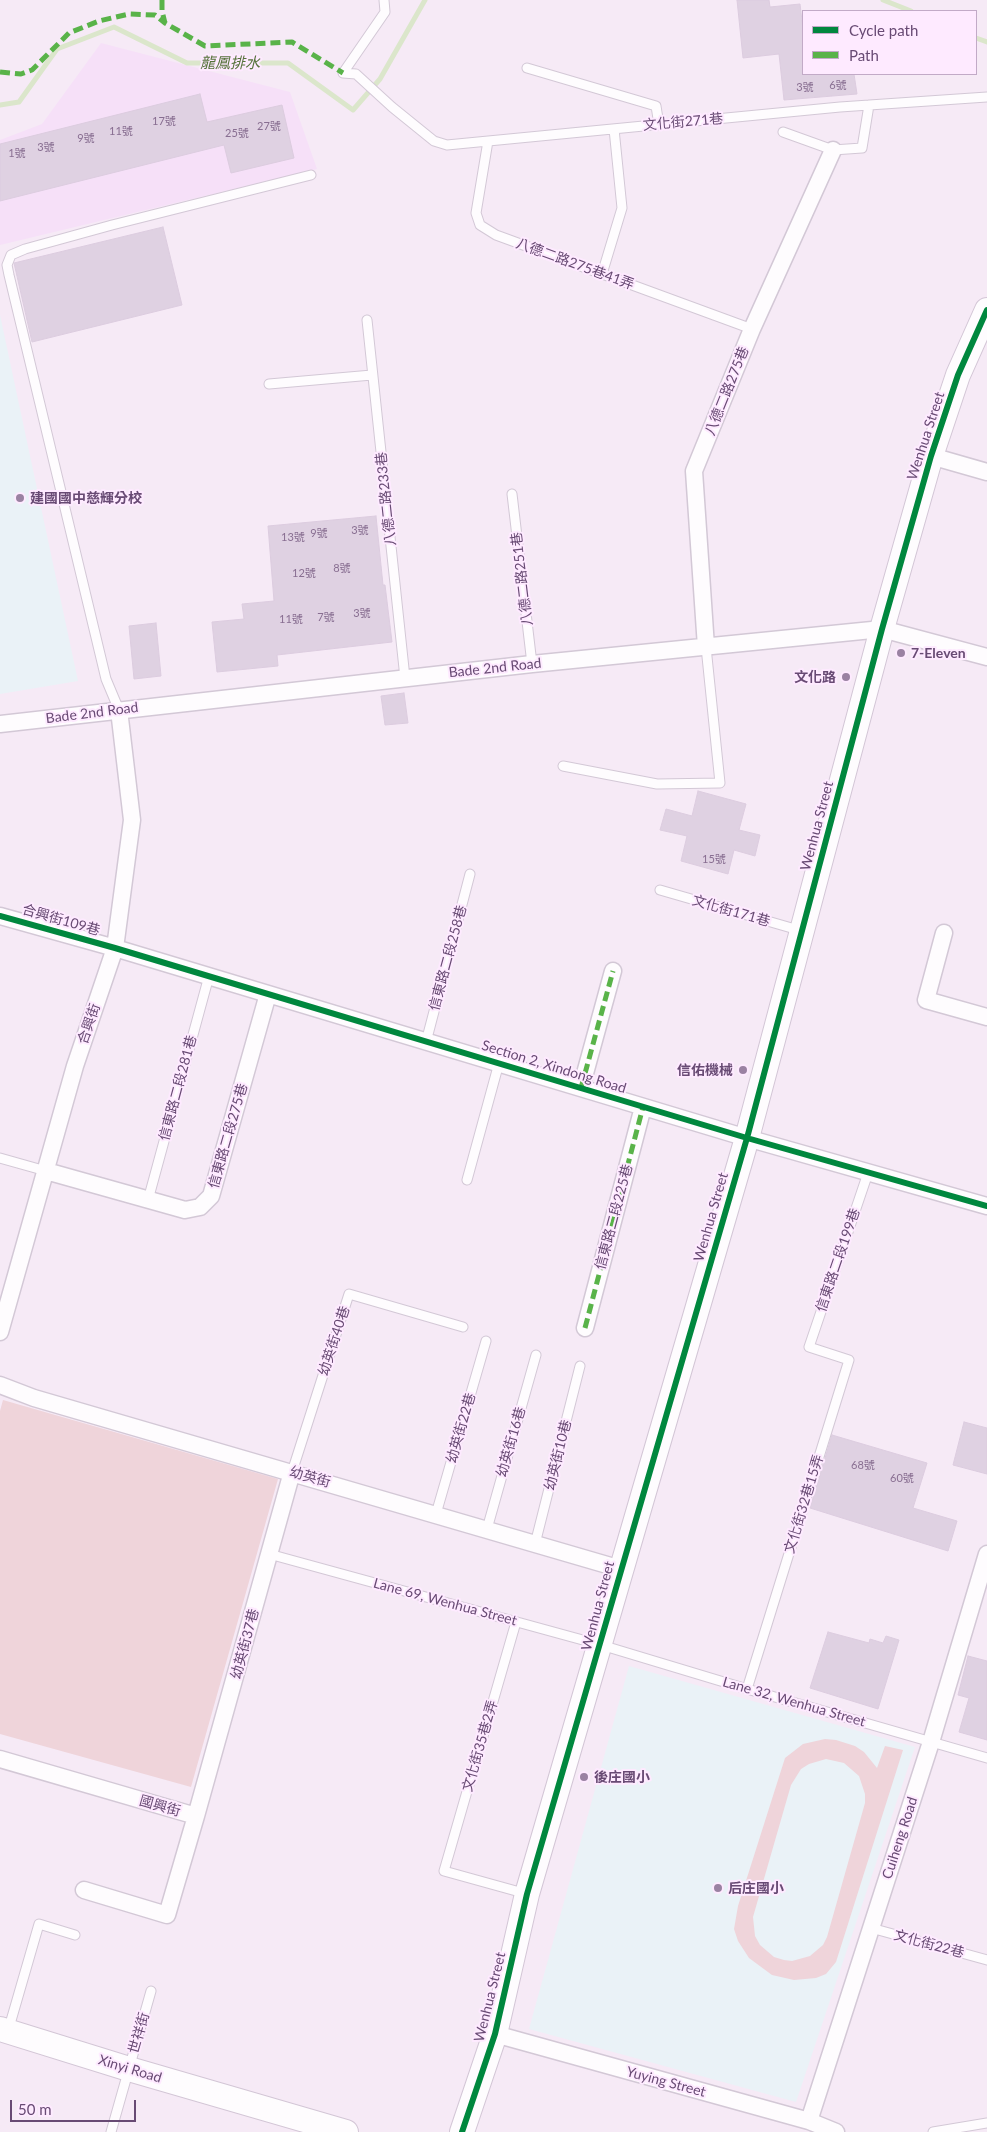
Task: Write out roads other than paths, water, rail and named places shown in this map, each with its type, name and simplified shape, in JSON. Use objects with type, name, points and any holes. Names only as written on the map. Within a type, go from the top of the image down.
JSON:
[{"type":"street","name":"八德二路275巷","points":[[706,647],[694,471],[752,329],[833,150]]},
{"type":"street","name":"Wenhua Street","points":[[462,2132],[495,2034],[527,1894],[747,1138],[882,629],[931,456],[958,376],[987,310]]},
{"type":"street","points":[[931,456],[987,472]]},
{"type":"street","name":"Bade 2nd Road","points":[[0,724],[532,664],[882,629],[987,657]]},
{"type":"street","name":"合興街","points":[[0,1332],[75,1066],[115,948],[132,820],[119,710]]},
{"type":"street","name":"合興街109巷","points":[[0,916],[115,948]]},
{"type":"street","points":[[944,933],[926,1000],[987,1017]]},
{"type":"street","name":"Section 2, Xindong Road","points":[[115,948],[747,1138],[987,1206]]},
{"type":"street","points":[[581,1088],[613,971]]},
{"type":"street","name":"信東路二段275巷","points":[[46,1171],[185,1210],[200,1207],[211,1196],[268,994]]},
{"type":"street","name":"信東路二段225巷","points":[[585,1328],[643,1107]]},
{"type":"street","name":"幼英街","points":[[0,1385],[34,1398],[621,1569]]},
{"type":"street","name":"幼英街37巷","points":[[196,1816],[292,1472]]},
{"type":"street","name":"Cuiheng Road","points":[[808,2121],[931,1742],[987,1554]]},
{"type":"street","name":"國興街","points":[[0,1759],[196,1816],[167,1915],[84,1890]]},
{"type":"street","name":"Xinyi Road","points":[[4,2030],[298,2122],[346,2132]]},
{"type":"street","name":"Yuying Street","points":[[495,2034],[808,2121],[836,2132]]},
{"type":"lane","name":"文化街271巷","points":[[384,0],[385,12],[343,73],[356,74],[392,107],[434,141],[447,145],[869,105],[987,97]]},
{"type":"lane","points":[[527,68],[656,106],[659,125]]},
{"type":"lane","points":[[783,132],[833,150],[862,148],[869,105]]},
{"type":"lane","points":[[602,274],[622,208],[614,129]]},
{"type":"lane","name":"八德二路275巷41弄","points":[[488,141],[476,213],[480,225],[496,235],[752,329]]},
{"type":"lane","points":[[119,710],[106,679],[7,265],[11,256],[25,249],[311,175]]},
{"type":"lane","name":"八德二路233巷","points":[[366,320],[405,678]]},
{"type":"lane","points":[[269,384],[372,375]]},
{"type":"lane","name":"八德二路251巷","points":[[512,494],[532,664]]},
{"type":"lane","points":[[562,766],[657,784],[720,783],[706,647]]},
{"type":"lane","name":"信東路二段258巷","points":[[426,1042],[470,874]]},
{"type":"lane","name":"文化街171巷","points":[[660,890],[802,931]]},
{"type":"lane","name":"信東路二段281巷","points":[[148,1200],[209,976]]},
{"type":"lane","points":[[466,1180],[499,1064]]},
{"type":"lane","points":[[0,1158],[46,1171]]},
{"type":"lane","name":"信東路二段199巷","points":[[809,1347],[868,1173]]},
{"type":"lane","name":"幼英街40巷","points":[[292,1472],[349,1294],[463,1327]]},
{"type":"lane","name":"幼英街22巷","points":[[436,1514],[486,1341]]},
{"type":"lane","name":"文化街32巷15弄","points":[[747,1690],[849,1360],[809,1347]]},
{"type":"lane","name":"幼英街16巷","points":[[487,1529],[536,1355]]},
{"type":"lane","name":"幼英街10巷","points":[[535,1544],[580,1366]]},
{"type":"lane","name":"Lane 69, Wenhua Street","points":[[269,1554],[601,1645]]},
{"type":"lane","name":"文化街35巷2弄","points":[[516,1622],[444,1871],[527,1894]]},
{"type":"lane","name":"Lane 32, Wenhua Street","points":[[601,1645],[747,1690],[987,1758]]},
{"type":"lane","points":[[4,2030],[39,1924],[75,1935]]},
{"type":"lane","name":"文化街22巷","points":[[871,1928],[987,1960]]},
{"type":"lane","name":"世祥街","points":[[111,2132],[151,1991]]},
{"type":"lane","points":[[933,2132],[987,2123]]},
{"type":"waterway","name":"龍鳳排水","points":[[0,105],[19,102],[57,49],[114,27],[187,63],[288,63],[353,110],[380,79],[425,0]]},
{"type":"waterway","name":"龍鳳排水","points":[[883,0],[908,10]]},
{"type":"waterway","name":"龍鳳排水","points":[[977,38],[987,42]]},
{"type":"place","name":"建國國中慈輝分校","points":[[20,498]]},
{"type":"place","name":"7-Eleven","points":[[901,653]]},
{"type":"place","name":"文化路","points":[[846,677]]},
{"type":"place","name":"信佑機械","points":[[743,1070]]},
{"type":"place","name":"後庄國小","points":[[584,1777]]},
{"type":"place","name":"后庄國小","points":[[718,1888]]}]
